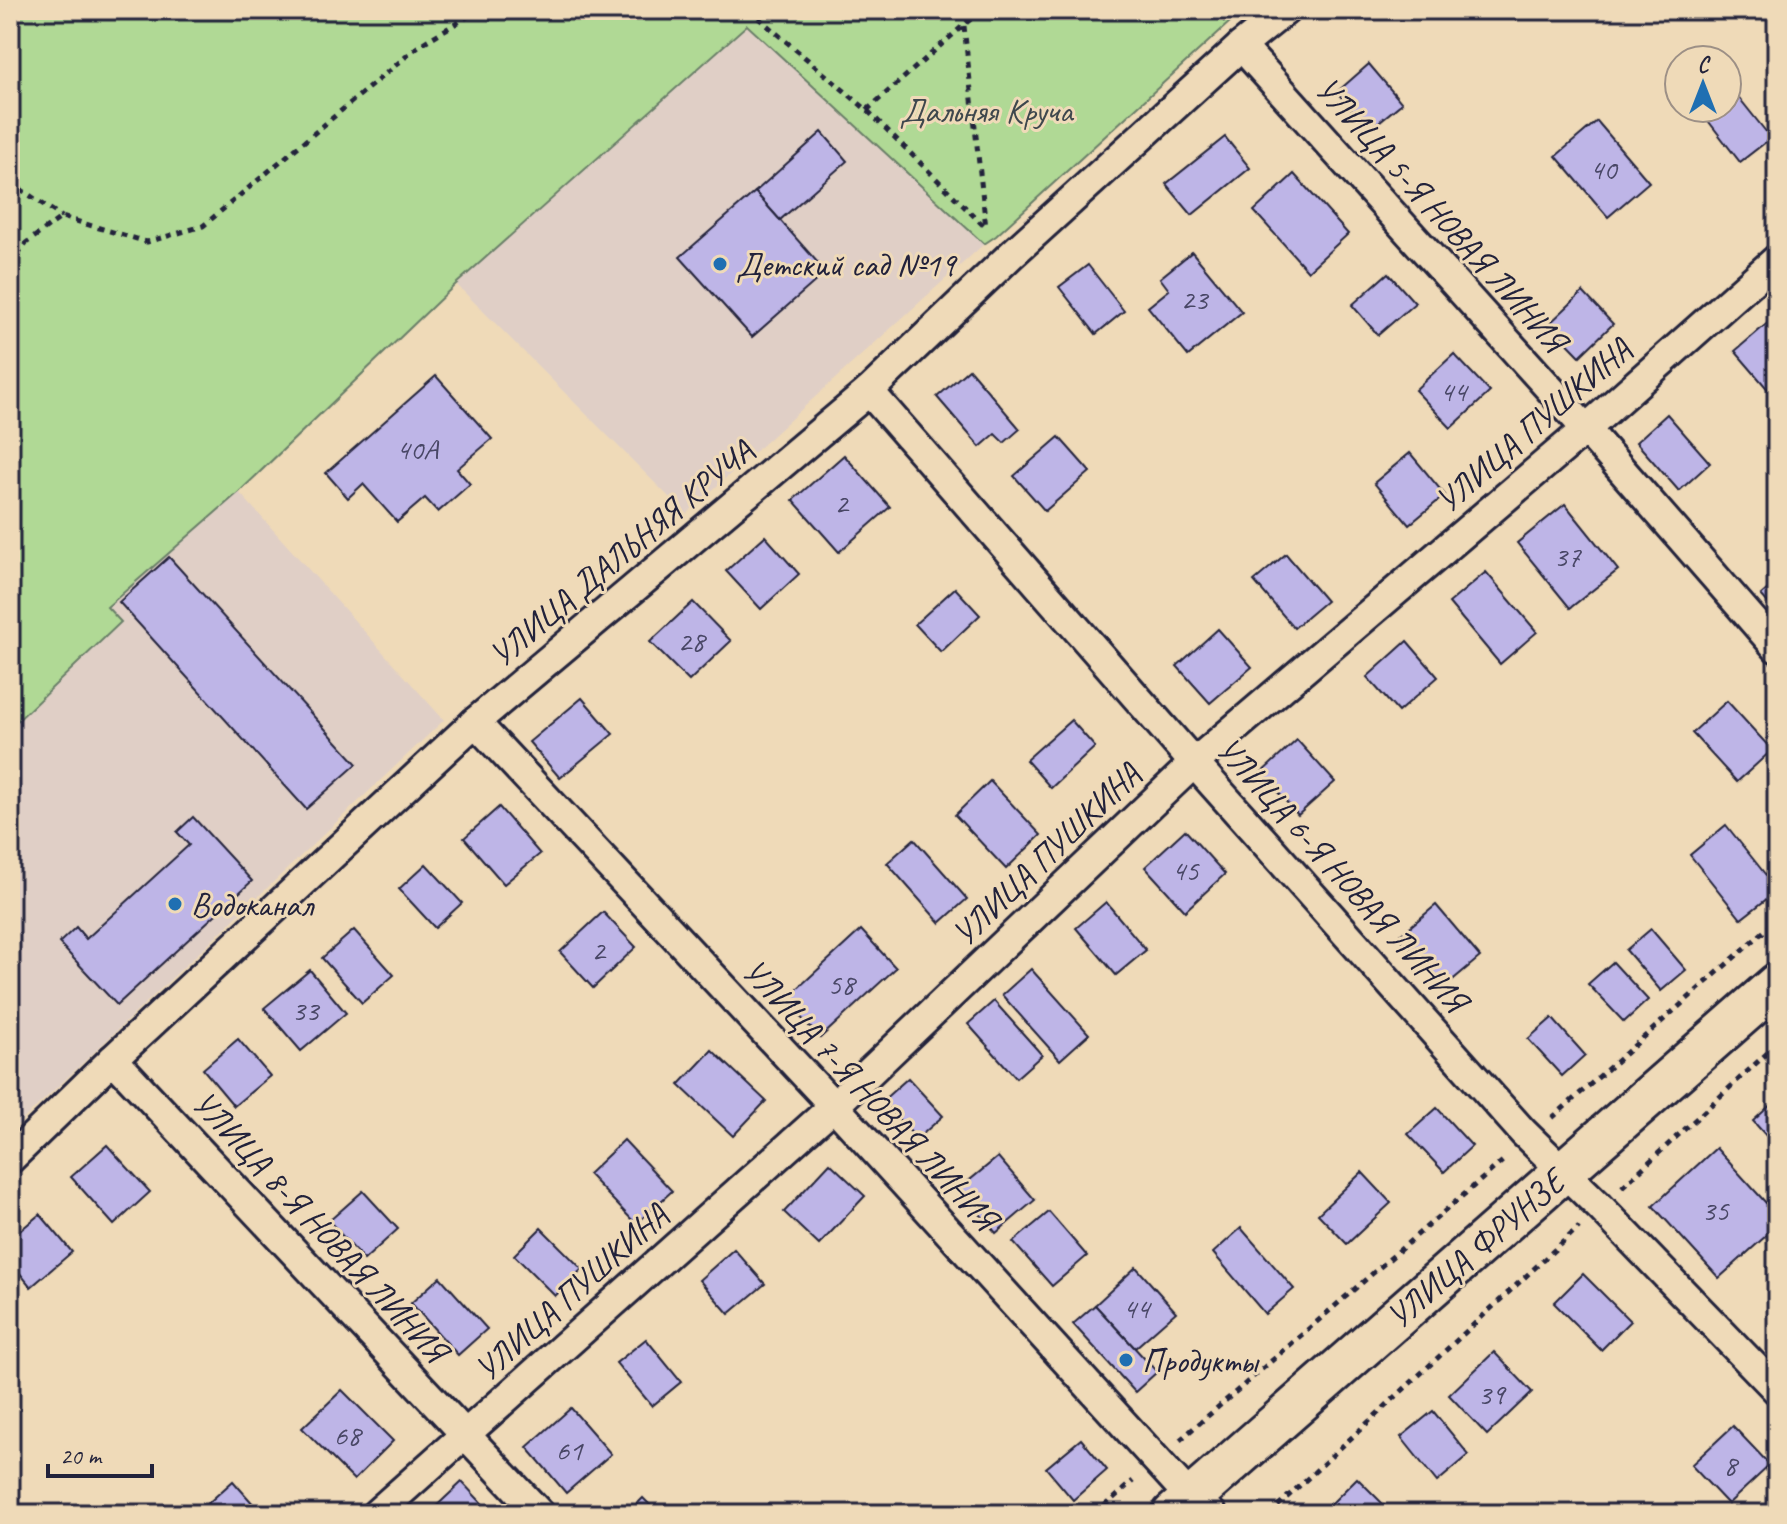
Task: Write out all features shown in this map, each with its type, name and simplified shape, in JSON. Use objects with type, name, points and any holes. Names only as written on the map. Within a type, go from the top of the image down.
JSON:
[{"type":"main road","name":"УЛИЦА ФРУНЗЕ","points":[[1192,1509],[1563,1172],[1777,984]]},
{"type":"street","name":"УЛИЦА ДАЛЬНЯЯ КРУЧА","points":[[10,1159],[475,722],[869,391],[1011,255],[1241,46],[1286,10]]},
{"type":"street","name":"УЛИЦА 5-Я НОВАЯ ЛИНИЯ","points":[[1241,46],[1586,429],[1777,648]]},
{"type":"street","name":"УЛИЦА ПУШКИНА","points":[[376,1514],[834,1106],[1194,763],[1586,429],[1777,259]]},
{"type":"street","name":"УЛИЦА 6-Я НОВАЯ ЛИНИЯ","points":[[869,391],[1194,763],[1529,1138],[1777,1390]]},
{"type":"street","name":"УЛИЦА 7-Я НОВАЯ ЛИНИЯ","points":[[475,722],[834,1106],[1156,1461],[1192,1509]]},
{"type":"street","name":"УЛИЦА 8-Я НОВАЯ ЛИНИЯ","points":[[113,1059],[540,1514]]},
{"type":"path","points":[[10,182],[62,217],[147,242],[203,226],[421,44],[479,10]]},
{"type":"path","points":[[656,10],[673,10]]},
{"type":"path","points":[[749,10],[867,110],[996,236],[1011,255]]},
{"type":"path","points":[[867,110],[981,10]]},
{"type":"path","points":[[964,26],[987,229]]},
{"type":"path","points":[[10,264],[26,243],[62,217]]},
{"type":"path","points":[[1095,1514],[1777,920]]},
{"type":"path","points":[[1269,1514],[1777,1044]]},
{"type":"shaded area","name":"Детский сад №19","points":[[748,25],[984,244],[686,514],[456,284]]},
{"type":"shaded area","points":[[239,492],[444,720],[10,1132],[10,728],[121,623],[106,607]]},
{"type":"green space","name":"Дальняя Круча","points":[[10,10],[1243,10],[984,244],[747,25],[456,284],[239,492],[107,607],[121,622],[10,728]]},
{"type":"building","points":[[1369,64],[1402,103],[1369,130],[1337,92]]},
{"type":"building","points":[[1743,103],[1771,138],[1740,162],[1711,124],[1743,124]]},
{"type":"building","points":[[1597,121],[1649,182],[1608,217],[1556,156]]},
{"type":"building","points":[[822,132],[847,161],[780,220],[755,192]]},
{"type":"building","points":[[1225,137],[1250,168],[1192,215],[1166,184]]},
{"type":"building","points":[[1294,174],[1348,234],[1308,271],[1254,211]]},
{"type":"building","points":[[755,192],[826,272],[752,337],[680,257]]},
{"type":"building","points":[[1192,252],[1242,312],[1188,356],[1148,307],[1169,290],[1160,278]]},
{"type":"building","points":[[1088,265],[1124,311],[1096,334],[1059,287]]},
{"type":"building","points":[[1388,273],[1415,303],[1378,335],[1352,305]]},
{"type":"building","points":[[1583,292],[1613,324],[1580,356],[1549,324]]},
{"type":"building","points":[[1777,315],[1777,400],[1735,351]]},
{"type":"building","points":[[1454,354],[1490,392],[1451,428],[1415,390]]},
{"type":"building","points":[[969,369],[1020,429],[1004,443],[995,434],[980,447],[937,397]]},
{"type":"building","points":[[436,376],[492,439],[457,469],[470,484],[438,512],[425,498],[397,522],[363,484],[348,498],[326,473]]},
{"type":"building","points":[[1667,414],[1710,463],[1679,491],[1636,442]]},
{"type":"building","points":[[1059,437],[1090,472],[1045,511],[1014,476]]},
{"type":"building","points":[[1410,453],[1445,495],[1409,525],[1374,483]]},
{"type":"building","points":[[844,455],[890,507],[839,552],[793,500]]},
{"type":"building","points":[[1565,504],[1618,570],[1570,608],[1517,543]]},
{"type":"building","points":[[765,536],[799,574],[761,609],[726,571]]},
{"type":"building","points":[[1286,554],[1326,601],[1294,628],[1254,581]]},
{"type":"building","points":[[169,557],[357,764],[306,809],[119,602]]},
{"type":"building","points":[[1486,572],[1537,632],[1500,664],[1449,603]]},
{"type":"building","points":[[1777,581],[1777,613],[1761,595]]},
{"type":"building","points":[[955,588],[980,615],[941,652],[915,624]]},
{"type":"building","points":[[693,602],[731,641],[689,681],[650,642]]},
{"type":"building","points":[[1218,629],[1252,667],[1210,703],[1177,666]]},
{"type":"building","points":[[1407,641],[1438,677],[1398,712],[1367,677]]},
{"type":"building","points":[[582,698],[613,734],[560,778],[529,742]]},
{"type":"building","points":[[1727,701],[1772,750],[1737,782],[1692,733]]},
{"type":"building","points":[[1071,720],[1095,747],[1051,788],[1026,760]]},
{"type":"building","points":[[1297,740],[1335,782],[1298,815],[1261,773]]},
{"type":"building","points":[[990,781],[1041,835],[1006,869],[955,815]]},
{"type":"building","points":[[499,807],[540,854],[504,884],[464,838]]},
{"type":"building","name":"Водоканал","points":[[193,817],[252,881],[117,1005],[59,943],[76,927],[86,939],[189,845],[177,832]]},
{"type":"building","points":[[1726,825],[1777,889],[1741,919],[1690,855]]},
{"type":"building","points":[[1185,830],[1225,874],[1185,911],[1145,867]]},
{"type":"building","points":[[914,839],[967,899],[940,923],[887,863]]},
{"type":"building","points":[[426,864],[462,903],[435,928],[399,889]]},
{"type":"building","points":[[1106,902],[1146,950],[1116,975],[1076,928]]},
{"type":"building","points":[[1436,905],[1480,957],[1443,988],[1399,936]]},
{"type":"building","points":[[603,912],[636,947],[593,988],[560,952]]},
{"type":"building","points":[[1651,929],[1686,970],[1661,991],[1626,950]]},
{"type":"building","points":[[354,930],[394,975],[362,1003],[322,958]]},
{"type":"building","points":[[861,930],[896,968],[820,1038],[785,1000]]},
{"type":"building","points":[[1613,962],[1648,1000],[1624,1022],[1588,984]]},
{"type":"building","points":[[1031,969],[1089,1034],[1060,1060],[1002,995]]},
{"type":"building","points":[[310,970],[346,1013],[301,1051],[264,1008]]},
{"type":"building","points":[[994,1001],[1042,1055],[1016,1078],[968,1024]]},
{"type":"building","points":[[1552,1018],[1585,1055],[1562,1076],[1528,1039]]},
{"type":"building","points":[[238,1039],[270,1076],[234,1106],[203,1069]]},
{"type":"building","points":[[712,1050],[766,1101],[733,1136],[679,1085]]},
{"type":"building","points":[[908,1078],[943,1116],[917,1139],[882,1101]]},
{"type":"building","points":[[1777,1099],[1777,1148],[1753,1121]]},
{"type":"building","points":[[1437,1108],[1472,1146],[1444,1172],[1408,1134]]},
{"type":"building","points":[[624,1140],[672,1191],[636,1224],[588,1174]]},
{"type":"building","points":[[107,1145],[150,1192],[114,1225],[71,1177]]},
{"type":"building","points":[[1716,1148],[1777,1215],[1777,1226],[1719,1278],[1653,1206]]},
{"type":"building","points":[[998,1157],[1035,1200],[996,1233],[959,1189]]},
{"type":"building","points":[[830,1163],[865,1196],[819,1245],[784,1212]]},
{"type":"building","points":[[1362,1172],[1391,1203],[1347,1244],[1318,1214]]},
{"type":"building","points":[[363,1191],[398,1229],[364,1260],[329,1221]]},
{"type":"building","points":[[1049,1212],[1087,1256],[1052,1286],[1013,1242]]},
{"type":"building","points":[[40,1214],[72,1252],[31,1287],[10,1261],[10,1239]]},
{"type":"building","points":[[541,1228],[582,1269],[555,1296],[514,1255]]},
{"type":"building","points":[[1241,1228],[1294,1289],[1265,1314],[1213,1253]]},
{"type":"building","points":[[734,1249],[765,1284],[729,1314],[699,1280]]},
{"type":"building","points":[[1136,1267],[1176,1312],[1135,1348],[1095,1305]]},
{"type":"building","points":[[1583,1274],[1630,1321],[1601,1350],[1554,1303]]},
{"type":"building","points":[[440,1277],[487,1329],[458,1355],[411,1303]]},
{"type":"building","name":"Продукты","points":[[1095,1305],[1157,1372],[1135,1392],[1073,1324]]},
{"type":"building","points":[[646,1339],[681,1382],[652,1406],[616,1363]]},
{"type":"building","points":[[1494,1352],[1532,1392],[1487,1435],[1449,1395]]},
{"type":"building","points":[[342,1390],[393,1441],[354,1480],[302,1428]]},
{"type":"building","points":[[571,1408],[611,1454],[566,1493],[527,1447]]},
{"type":"building","points":[[1433,1411],[1469,1455],[1437,1482],[1401,1437]]},
{"type":"building","points":[[1733,1426],[1770,1465],[1728,1504],[1691,1465]]},
{"type":"building","points":[[1081,1439],[1107,1470],[1073,1500],[1046,1468]]},
{"type":"building","points":[[1357,1478],[1393,1514],[1335,1514],[1328,1507]]},
{"type":"building","points":[[233,1481],[262,1514],[196,1514]]},
{"type":"building","points":[[462,1482],[492,1514],[428,1514]]},
{"type":"building","points":[[643,1498],[659,1514],[627,1514]]},
{"type":"place","name":"Детский сад №19","points":[[720,264]]},
{"type":"place","name":"Водоканал","points":[[175,904]]},
{"type":"place","name":"Продукты","points":[[1126,1360]]}]
